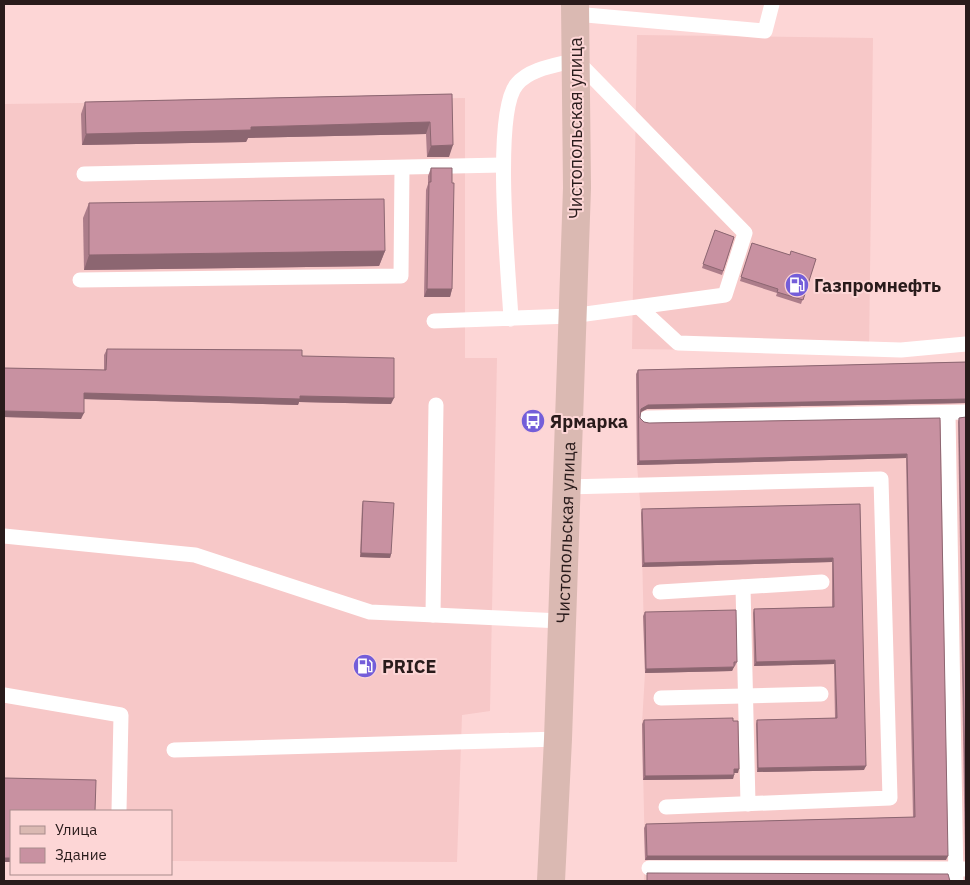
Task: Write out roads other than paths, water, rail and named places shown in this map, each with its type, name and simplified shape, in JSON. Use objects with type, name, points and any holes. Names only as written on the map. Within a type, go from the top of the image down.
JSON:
[{"type":"main road","name":"Чистопольская улица","points":[[551,881],[558,739],[571,316],[577,188],[575,9]]},
{"type":"main road","points":[[552,854],[564,881]]},
{"type":"lane","points":[[575,9],[765,31],[772,4]]},
{"type":"lane","points":[[434,321],[511,320],[571,316],[725,295],[746,233],[576,60],[533,72],[516,84],[507,105],[502,165],[511,320]]},
{"type":"lane","points":[[84,174],[502,165]]},
{"type":"lane","points":[[80,280],[401,276],[402,168]]},
{"type":"lane","points":[[640,308],[678,344],[901,350],[966,344]]},
{"type":"lane","points":[[433,615],[436,405]]},
{"type":"lane","points":[[647,418],[966,412]]},
{"type":"lane","points":[[649,868],[959,873],[959,636],[948,413]]},
{"type":"lane","points":[[566,486],[881,478],[890,798],[666,807]]},
{"type":"lane","points":[[4,536],[195,555],[370,612],[561,621]]},
{"type":"lane","points":[[660,592],[822,582]]},
{"type":"lane","points":[[743,587],[748,804]]},
{"type":"lane","points":[[4,694],[121,715],[120,810]]},
{"type":"lane","points":[[661,698],[821,694]]},
{"type":"lane","points":[[174,750],[558,739]]},
{"type":"place","name":"Газпромнефть","points":[[797,285]]},
{"type":"place","name":"Ярмарка","points":[[533,421]]},
{"type":"place","name":"PRICE","points":[[365,666]]}]
